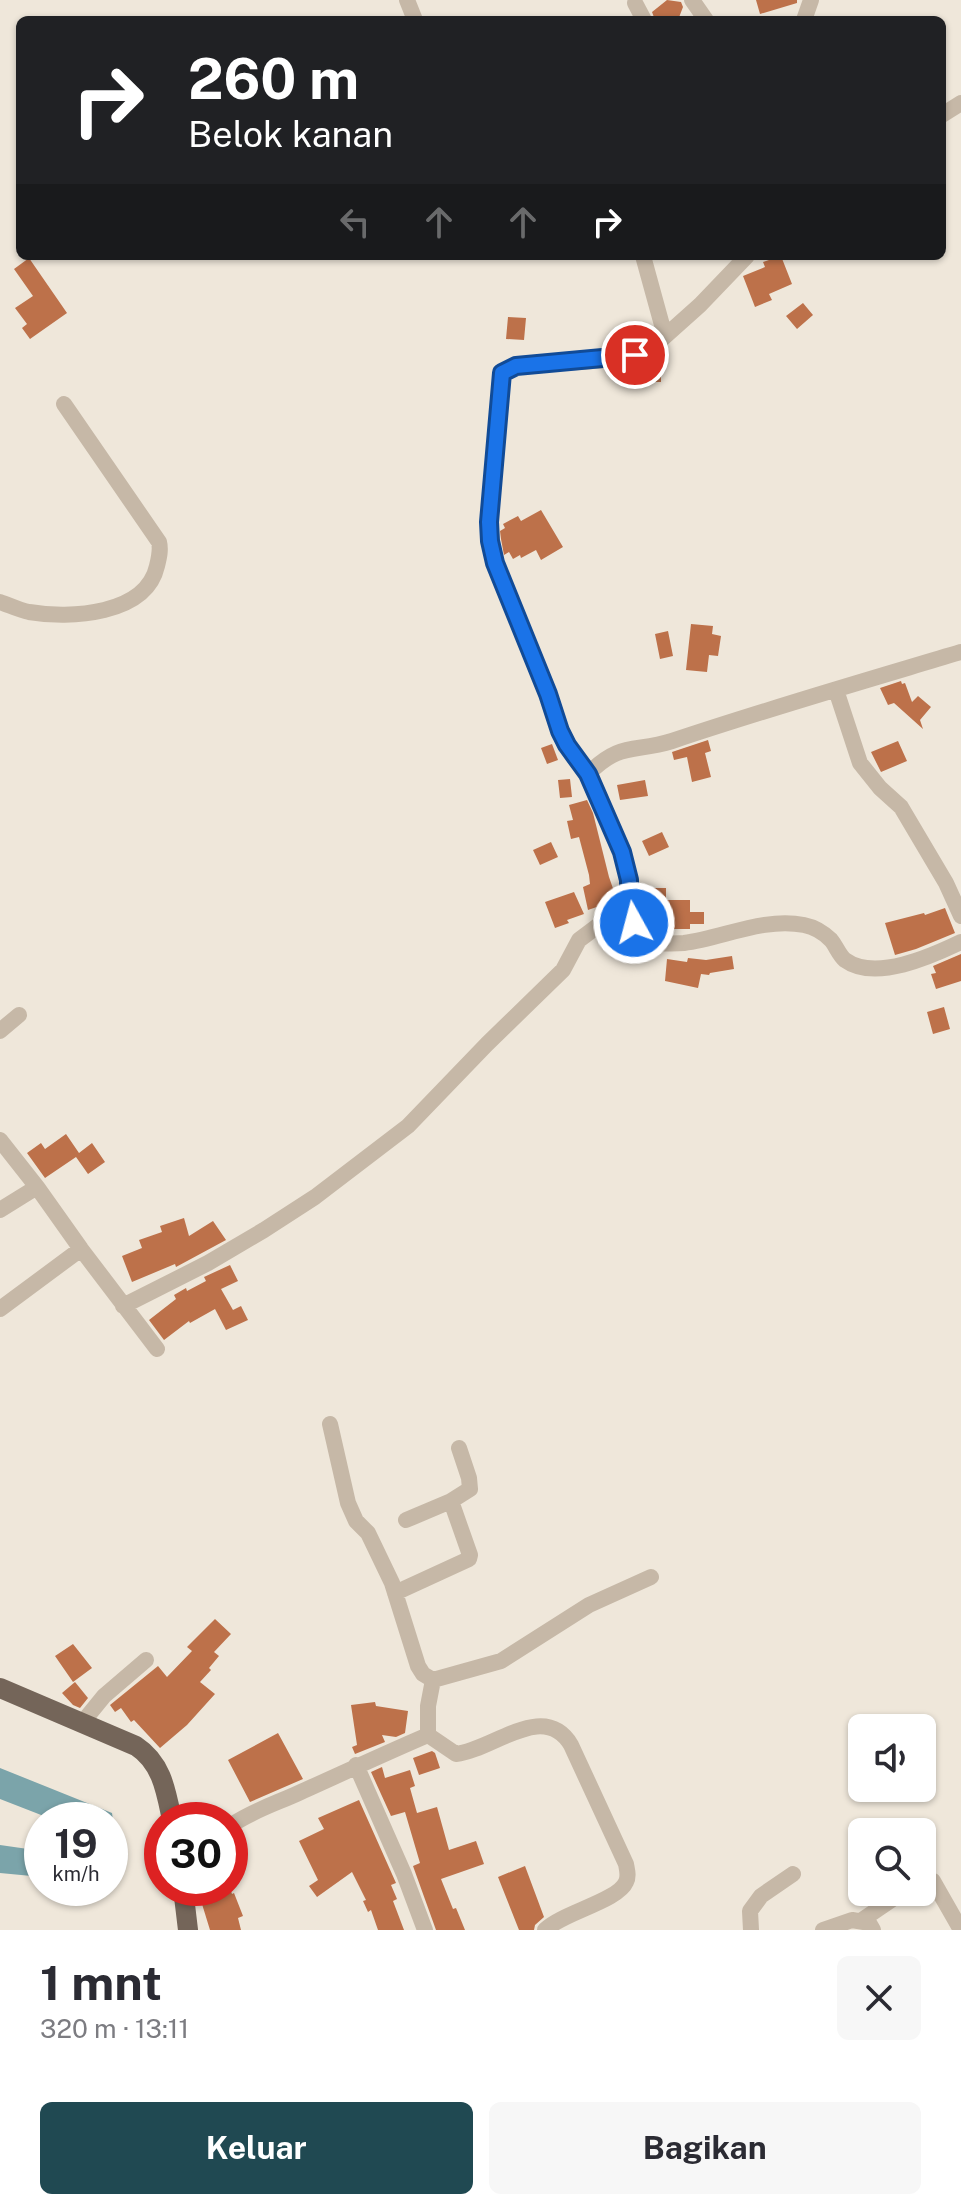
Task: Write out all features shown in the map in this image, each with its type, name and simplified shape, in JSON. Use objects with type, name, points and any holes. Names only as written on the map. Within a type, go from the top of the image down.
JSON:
[{"type":"main road","points":[[0,1688],[136,1746],[148,1755],[162,1778],[168,1802]]},
{"type":"main road","points":[[185,1906],[188,1930]]},
{"type":"street","points":[[635,3],[642,16]]},
{"type":"street","points":[[644,260],[665,336]]},
{"type":"street","points":[[743,260],[700,305],[653,347],[635,355],[516,366],[502,373],[489,522],[495,563],[560,731],[588,774],[622,852],[629,880],[629,908],[639,934],[647,943],[684,943],[770,925],[804,925],[831,940],[843,959],[859,967],[877,969],[934,955],[961,942]]},
{"type":"street","points":[[0,602],[26,612],[58,615],[104,610],[121,605],[148,588],[156,571],[159,542],[64,404]]},
{"type":"street","points":[[588,774],[605,759],[626,748],[666,743],[961,652]]},
{"type":"street","points":[[836,690],[860,763],[880,788],[901,807],[946,883],[961,916]]},
{"type":"street","points":[[123,1306],[208,1263],[264,1230],[315,1197],[408,1126],[563,970],[579,940],[629,908]]},
{"type":"street","points":[[0,1031],[19,1015]]},
{"type":"street","points":[[0,1140],[157,1349]]},
{"type":"street","points":[[0,1210],[37,1187]]},
{"type":"street","points":[[0,1309],[81,1249]]},
{"type":"street","points":[[330,1424],[348,1503],[356,1521],[368,1533],[392,1583],[418,1666],[423,1674],[433,1680],[501,1661],[589,1605],[651,1577]]},
{"type":"street","points":[[406,1520],[451,1501],[470,1489],[459,1448]]},
{"type":"street","points":[[395,1593],[469,1559],[451,1501]]},
{"type":"street","points":[[82,1723],[104,1696],[146,1660]]},
{"type":"street","points":[[428,1735],[428,1706],[433,1680]]},
{"type":"street","points":[[428,1735],[456,1754],[535,1725],[554,1728],[566,1736],[626,1864],[628,1875],[621,1890],[545,1930]]},
{"type":"street","points":[[248,1814],[428,1735]]},
{"type":"street","points":[[356,1765],[425,1930]]},
{"type":"street","points":[[751,1930],[750,1911],[761,1896],[793,1874]]},
{"type":"street","points":[[936,1884],[961,1930]]},
{"type":"street","points":[[823,1930],[852,1920],[868,1925],[888,1906]]},
{"type":"water","points":[[0,1768],[85,1802],[24,1802],[24,1808],[0,1799]]},
{"type":"water","points":[[0,1845],[24,1848],[24,1875],[0,1873]]},
{"type":"building","points":[[667,0],[681,2],[683,7],[680,16],[654,16],[652,12]]},
{"type":"building","points":[[756,0],[797,0],[797,3],[760,14]]},
{"type":"building","points":[[30,260],[67,313],[30,339],[22,328],[27,324],[15,308],[33,296],[14,269]]},
{"type":"building","points":[[783,260],[792,284],[769,294],[772,300],[755,307],[743,276],[765,267],[763,262]]},
{"type":"building","points":[[803,303],[813,315],[797,329],[786,316]]},
{"type":"building","points":[[508,317],[526,318],[524,340],[506,339]]},
{"type":"building","points":[[642,363],[661,364],[661,382],[625,382],[625,368]]},
{"type":"building","points":[[541,510],[563,547],[541,560],[536,550],[521,558],[520,555],[513,559],[509,552],[504,555],[500,531],[505,528],[503,524],[518,516],[521,521]]},
{"type":"building","points":[[691,624],[713,626],[712,634],[721,636],[718,656],[709,655],[707,672],[686,670]]},
{"type":"building","points":[[668,631],[673,656],[660,659],[655,634]]},
{"type":"building","points":[[901,681],[905,683],[912,702],[918,696],[931,707],[920,720],[923,729],[894,703],[888,705],[880,688]]},
{"type":"building","points":[[708,740],[711,751],[705,753],[711,777],[692,782],[687,757],[674,760],[672,752]]},
{"type":"building","points":[[898,741],[907,761],[881,772],[871,752]]},
{"type":"building","points":[[552,744],[558,760],[547,764],[541,748]]},
{"type":"building","points":[[570,779],[572,797],[560,798],[558,780]]},
{"type":"building","points":[[645,780],[648,796],[620,800],[617,785]]},
{"type":"building","points":[[587,800],[617,900],[588,910],[583,887],[590,884],[589,875],[579,837],[571,839],[567,821],[573,820],[569,805]]},
{"type":"building","points":[[662,832],[669,847],[649,856],[642,841]]},
{"type":"building","points":[[551,842],[558,857],[540,865],[533,850]]},
{"type":"building","points":[[651,888],[666,888],[666,900],[690,900],[690,912],[704,912],[704,924],[690,924],[690,929],[669,929],[669,919],[651,919]]},
{"type":"building","points":[[574,892],[584,914],[555,928],[545,902]]},
{"type":"building","points":[[945,908],[955,933],[895,955],[885,923]]},
{"type":"building","points":[[961,954],[961,981],[936,989],[931,974],[936,973],[933,966]]},
{"type":"building","points":[[732,956],[734,969],[701,974],[698,988],[665,981],[667,959],[687,962],[688,958],[706,960]]},
{"type":"building","points":[[944,1007],[950,1029],[933,1034],[927,1012]]},
{"type":"building","points":[[66,1134],[79,1153],[92,1143],[105,1162],[88,1174],[76,1157],[45,1178],[27,1153],[41,1143],[45,1149]]},
{"type":"building","points":[[184,1218],[189,1236],[213,1221],[226,1240],[176,1267],[175,1264],[132,1282],[122,1256],[142,1248],[139,1240],[162,1232],[160,1226]]},
{"type":"building","points":[[230,1265],[238,1281],[221,1289],[233,1310],[241,1306],[248,1320],[226,1330],[215,1309],[189,1321],[164,1340],[149,1320],[176,1299],[174,1295],[206,1281],[204,1277]]},
{"type":"building","points":[[215,1619],[231,1634],[214,1652],[219,1656],[200,1682],[215,1694],[187,1725],[160,1748],[134,1720],[131,1722],[121,1708],[115,1712],[110,1705],[158,1666],[167,1677],[192,1651],[187,1647]]},
{"type":"building","points":[[73,1644],[92,1668],[73,1682],[55,1656]]},
{"type":"building","points":[[75,1682],[88,1698],[80,1708],[62,1693]]},
{"type":"building","points":[[375,1702],[376,1706],[408,1711],[405,1733],[396,1737],[382,1735],[385,1742],[355,1754],[352,1747],[357,1745],[351,1705]]},
{"type":"building","points":[[278,1733],[303,1779],[250,1802],[228,1760]]},
{"type":"building","points":[[432,1751],[440,1768],[419,1775],[413,1758]]},
{"type":"building","points":[[382,1767],[385,1778],[410,1770],[415,1786],[410,1788],[417,1813],[437,1807],[449,1850],[476,1841],[484,1864],[441,1879],[465,1930],[436,1930],[413,1866],[420,1863],[405,1812],[391,1816],[371,1772]]},
{"type":"building","points":[[359,1800],[396,1883],[391,1885],[397,1899],[393,1901],[404,1930],[378,1930],[352,1872],[317,1897],[309,1886],[318,1880],[299,1841],[324,1829],[318,1818]]},
{"type":"building","points":[[525,1866],[544,1917],[534,1930],[519,1930],[498,1877]]},
{"type":"building","points":[[203,1906],[239,1906],[243,1916],[238,1918],[241,1930],[210,1930]]},
{"type":"route","points":[[634,923],[629,908],[629,880],[622,852],[588,774],[560,731],[495,563],[489,522],[502,373],[516,366],[635,355]]}]
